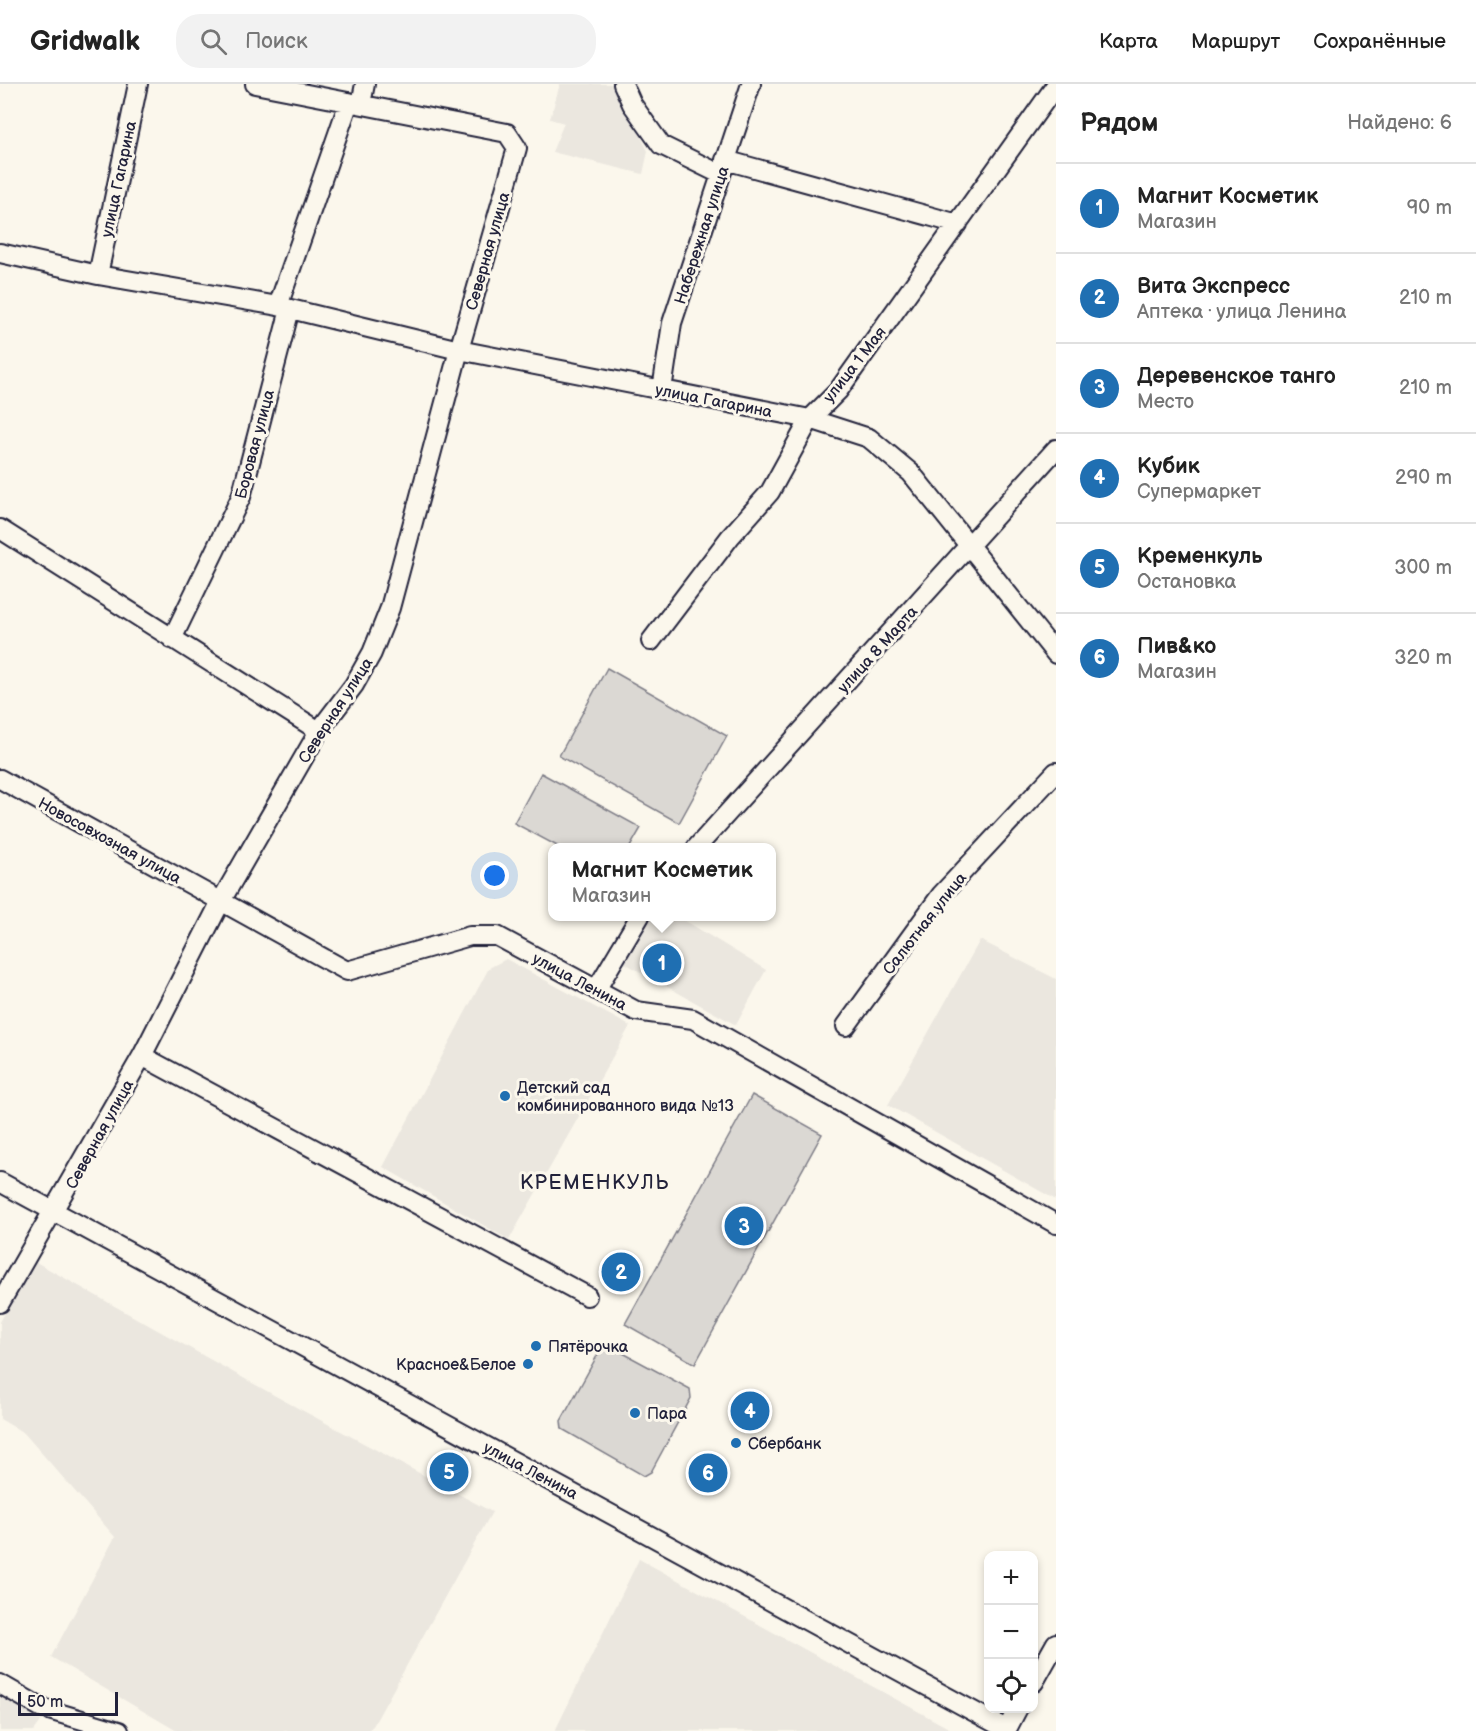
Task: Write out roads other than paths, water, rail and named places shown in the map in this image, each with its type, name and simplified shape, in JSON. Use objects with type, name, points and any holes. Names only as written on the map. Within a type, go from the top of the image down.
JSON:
[{"type":"street","name":"улица Гагарина","points":[[98,275],[138,84]]},
{"type":"street","points":[[255,84],[355,103]]},
{"type":"street","points":[[284,308],[355,103],[365,84]]},
{"type":"street","points":[[623,84],[632,104],[661,146],[723,167],[958,224]]},
{"type":"street","name":"Набережная улица","points":[[662,390],[672,324],[751,84]]},
{"type":"street","name":"улица 1 Мая","points":[[651,641],[730,537],[770,492],[810,419],[838,391],[1056,85]]},
{"type":"street","name":"Северная улица","points":[[0,1303],[142,1056],[221,901],[319,731],[354,685],[372,653],[390,608],[459,350],[517,148],[507,133],[355,103]]},
{"type":"street","name":"улица Гагарина","points":[[0,252],[98,275],[284,308],[459,350],[810,419],[869,438],[911,473],[1056,654]]},
{"type":"street","name":"Боровая улица","points":[[172,639],[242,497],[284,308]]},
{"type":"street","points":[[837,427],[838,391]]},
{"type":"street","name":"улица 8 Марта","points":[[701,843],[971,546],[1056,449]]},
{"type":"street","points":[[0,529],[319,731]]},
{"type":"street","name":"Салютная улица","points":[[846,1026],[942,895],[1056,772]]},
{"type":"street","name":"Новосовхозная улица","points":[[0,779],[221,901]]},
{"type":"street","name":"улица Ленина","points":[[221,901],[347,971],[470,936],[496,936],[636,1011],[693,1019],[1056,1224]]},
{"type":"street","points":[[596,990],[637,921]]},
{"type":"street","points":[[142,1056],[587,1296]]},
{"type":"street","points":[[0,1182],[54,1212]]},
{"type":"street","name":"улица Ленина","points":[[54,1212],[1006,1730]]},
{"type":"street","points":[[1038,1675],[1056,1643]]},
{"type":"street","points":[[0,1684],[42,1708],[119,1731]]},
{"type":"street","points":[[1006,1730],[1015,1713]]},
{"type":"place","name":"Магнит Косметик","points":[[662,963]]},
{"type":"place","name":"Детский сад комбинированного вида №13","points":[[505,1096]]},
{"type":"place","name":"Деревенское танго","points":[[744,1226]]},
{"type":"place","name":"Вита Экспресс","points":[[621,1272]]},
{"type":"place","name":"Пятёрочка","points":[[536,1346]]},
{"type":"place","name":"Красное&Белое","points":[[528,1364]]},
{"type":"place","name":"Кубик","points":[[750,1411]]},
{"type":"place","name":"Пара","points":[[635,1413]]},
{"type":"place","name":"Сбербанк","points":[[736,1443]]},
{"type":"place","name":"Кременкуль","points":[[449,1472]]},
{"type":"place","name":"Пив&ко","points":[[708,1473]]},
{"type":"district","name":"КРЕМЕНКУЛЬ","points":[[595,1182]]}]
